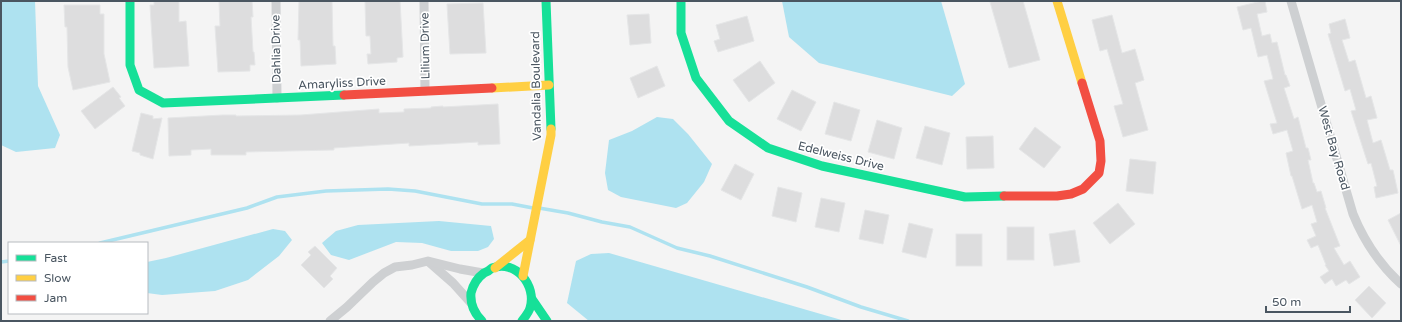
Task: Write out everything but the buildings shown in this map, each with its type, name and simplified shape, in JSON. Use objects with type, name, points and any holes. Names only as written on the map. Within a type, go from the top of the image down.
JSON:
[{"type":"street","name":"Amaryliss Drive","points":[[130,1],[130,65],[139,90],[162,103],[548,85]]},
{"type":"street","name":"Dahlia Drive","points":[[276,1],[277,98]]},
{"type":"street","name":"Lilium Drive","points":[[424,1],[425,91]]},
{"type":"street","name":"Vandalia Boulevard","points":[[523,276],[551,135],[546,1]]},
{"type":"street","name":"Edelweiss Drive","points":[[681,1],[681,33],[696,78],[729,121],[768,148],[822,166],[965,197],[1064,195],[1076,193],[1088,186],[1100,171],[1100,141],[1057,1]]},
{"type":"street","name":"West Bay Road","points":[[1291,1],[1353,214],[1365,240],[1373,252],[1401,284]]},
{"type":"street","points":[[471,303],[473,286],[477,279],[483,273],[495,268],[530,240]]},
{"type":"street","points":[[330,321],[384,273],[395,267],[428,261],[483,273]]},
{"type":"street","points":[[428,261],[453,283],[471,303],[478,319]]},
{"type":"street","points":[[495,268],[505,267],[515,270],[529,283],[532,291],[531,308],[527,316],[522,321]]},
{"type":"street","points":[[532,300],[547,321]]},
{"type":"water","points":[[1,1],[35,1],[38,86],[60,135],[55,148],[16,152],[1,145]]},
{"type":"water","points":[[782,1],[941,1],[965,84],[952,96],[819,63],[789,37]]},
{"type":"water","points":[[657,117],[673,119],[688,134],[712,164],[704,182],[687,203],[676,208],[621,197],[608,190],[605,173],[609,140],[632,131]]},
{"type":"water","points":[[439,221],[491,226],[494,239],[488,247],[478,251],[451,251],[422,243],[396,242],[349,260],[331,255],[322,243],[336,231],[358,225]]},
{"type":"water","points":[[273,229],[285,231],[292,240],[279,256],[248,280],[215,291],[162,295],[148,293],[148,262]]},
{"type":"water","points":[[609,253],[845,321],[589,321],[567,303],[576,261],[591,254]]},
{"type":"waterway","points":[[104,242],[247,208],[277,197],[326,191],[388,189],[415,191],[482,204],[512,204],[533,208]]},
{"type":"waterway","points":[[539,208],[630,227],[677,248],[710,256],[807,287],[861,307],[908,321]]},
{"type":"waterway","points":[[1,262],[8,261]]},
{"type":"traffic: fast","points":[[130,1],[130,65],[139,90],[163,103],[344,95]]},
{"type":"traffic: fast","points":[[546,1],[551,129]]},
{"type":"traffic: fast","points":[[681,1],[681,33],[696,78],[729,121],[768,148],[822,166],[965,197],[1004,196]]},
{"type":"traffic: fast","points":[[482,321],[472,305],[472,290],[476,282],[484,273],[492,268],[501,266],[509,267],[516,271],[523,276],[527,283],[531,300],[529,310],[522,321]]},
{"type":"traffic: fast","points":[[532,299],[547,321]]},
{"type":"traffic: slow","points":[[1057,1],[1082,83]]},
{"type":"traffic: slow","points":[[492,88],[549,85]]},
{"type":"traffic: slow","points":[[523,276],[551,129]]},
{"type":"traffic: slow","points":[[495,268],[530,240]]},
{"type":"traffic: jam","points":[[1004,196],[1057,196],[1071,194],[1083,189],[1099,173],[1101,161],[1100,141],[1082,83]]},
{"type":"traffic: jam","points":[[344,95],[492,88]]}]
